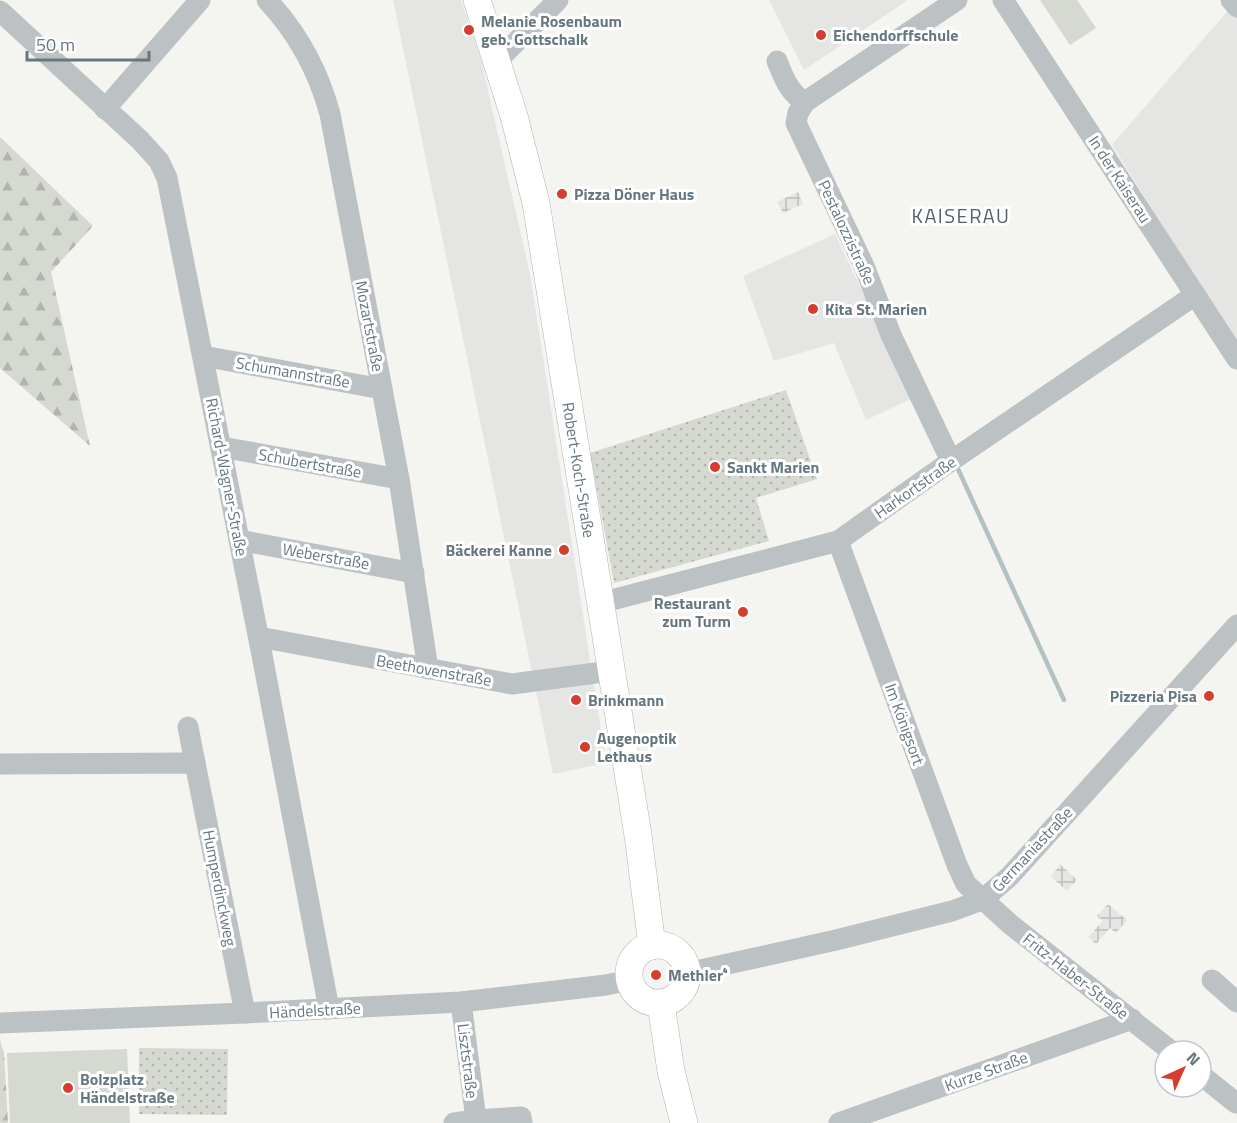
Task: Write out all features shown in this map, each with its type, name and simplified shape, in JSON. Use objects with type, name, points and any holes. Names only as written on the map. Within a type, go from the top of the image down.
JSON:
[{"type":"main road","name":"Robert-Koch-Straße","points":[[477,0],[497,61],[536,203],[638,835],[652,945]]},
{"type":"main road","points":[[652,945],[671,948],[679,954],[685,963],[687,973],[683,990],[677,997],[661,1004],[652,1003],[637,995],[629,980],[631,962],[643,949],[652,945]]},
{"type":"main road","points":[[661,1004],[671,1071],[684,1123]]},
{"type":"street","points":[[105,108],[200,0]]},
{"type":"street","name":"Mozartstraße","points":[[267,0],[304,46],[326,98],[399,479],[428,669]]},
{"type":"street","points":[[497,61],[558,0]]},
{"type":"street","points":[[777,61],[790,89],[796,97],[805,102],[957,0]]},
{"type":"street","name":"In der Kaiserau","points":[[1003,0],[1237,359]]},
{"type":"street","points":[[1231,0],[1237,7]]},
{"type":"street","name":"Richard-Wagner-Straße","points":[[0,11],[140,140],[159,161],[167,178],[259,638],[329,1009]]},
{"type":"street","name":"Pestalozzistraße","points":[[805,102],[798,113],[796,123],[864,266],[891,335],[951,461]]},
{"type":"street","name":"Harkortstraße","points":[[600,603],[838,541],[1195,295]]},
{"type":"street","name":"Schumannstraße","points":[[203,356],[382,388]]},
{"type":"street","name":"Schubertstraße","points":[[221,447],[399,479]]},
{"type":"street","name":"Weberstraße","points":[[238,540],[414,573]]},
{"type":"street","name":"Im Königsort","points":[[838,541],[957,865],[966,884],[982,900]]},
{"type":"street","name":"Germaniastraße","points":[[687,973],[952,912],[982,900],[1009,877],[1237,625]]},
{"type":"street","name":"Beethovenstraße","points":[[259,638],[512,684],[611,671]]},
{"type":"street","name":"Humperdinckweg","points":[[188,727],[245,1013]]},
{"type":"street","points":[[0,764],[195,763]]},
{"type":"street","name":"Fritz-Haber-Straße","points":[[982,900],[1049,956],[1157,1039]]},
{"type":"street","name":"Händelstraße","points":[[0,1023],[461,1002],[629,980]]},
{"type":"street","points":[[1212,980],[1237,1002]]},
{"type":"street","name":"Lisztstraße","points":[[461,1002],[476,1120]]},
{"type":"street","name":"Kurze Straße","points":[[839,1123],[1132,1019]]},
{"type":"street","points":[[1213,1084],[1236,1102]]},
{"type":"street","name":"Lisztstraße","points":[[454,1123],[521,1117],[522,1123]]},
{"type":"shaded area","points":[[393,0],[461,0],[480,56],[530,274],[606,763],[553,774]]},
{"type":"shaded area","name":"Eichendorffschule","points":[[769,0],[908,0],[804,70]]},
{"type":"shaded area","points":[[1230,8],[1237,15],[1237,344],[1112,145]]},
{"type":"shaded area","points":[[798,192],[803,204],[783,213],[777,202]]},
{"type":"shaded area","name":"Kita St. Marien","points":[[835,234],[913,398],[866,420],[834,343],[774,361],[743,276]]},
{"type":"shaded area","points":[[1060,864],[1077,880],[1067,891],[1051,877]]},
{"type":"shaded area","points":[[1108,904],[1127,920],[1116,933],[1110,928],[1096,944],[1088,937],[1103,921],[1097,916]]},
{"type":"green space","points":[[1040,0],[1077,0],[1096,28],[1070,45]]},
{"type":"green space","points":[[0,137],[93,226],[51,272],[90,446],[0,368]]},
{"type":"green space","points":[[786,390],[817,479],[756,498],[769,541],[614,583],[590,453]]},
{"type":"green space","points":[[0,1040],[4,1053],[8,1123],[0,1123]]},
{"type":"green space","points":[[139,1048],[228,1049],[227,1115],[139,1114]]},
{"type":"green space","name":"Bolzplatz Händelstraße","points":[[127,1049],[130,1123],[10,1123],[7,1053]]},
{"type":"waterway","points":[[958,469],[1064,700]]},
{"type":"place","name":"Melanie Rosenbaum geb. Gottschalk","points":[[469,30]]},
{"type":"place","name":"Eichendorffschule","points":[[821,35]]},
{"type":"place","name":"Pizza Döner Haus","points":[[562,194]]},
{"type":"place","name":"Kita St. Marien","points":[[813,309]]},
{"type":"place","name":"Sankt Marien","points":[[715,467]]},
{"type":"place","name":"Bäckerei Kanne","points":[[564,550]]},
{"type":"place","name":"Restaurant zum Turm","points":[[743,612]]},
{"type":"place","name":"Pizzeria Pisa","points":[[1209,696]]},
{"type":"place","name":"Brinkmann","points":[[576,700]]},
{"type":"place","name":"Augenoptik Lethaus","points":[[585,747]]},
{"type":"place","name":"Methler⁴","points":[[656,975]]},
{"type":"place","name":"Bolzplatz Händelstraße","points":[[68,1088]]},
{"type":"district","name":"KAISERAU","points":[[961,216]]}]
